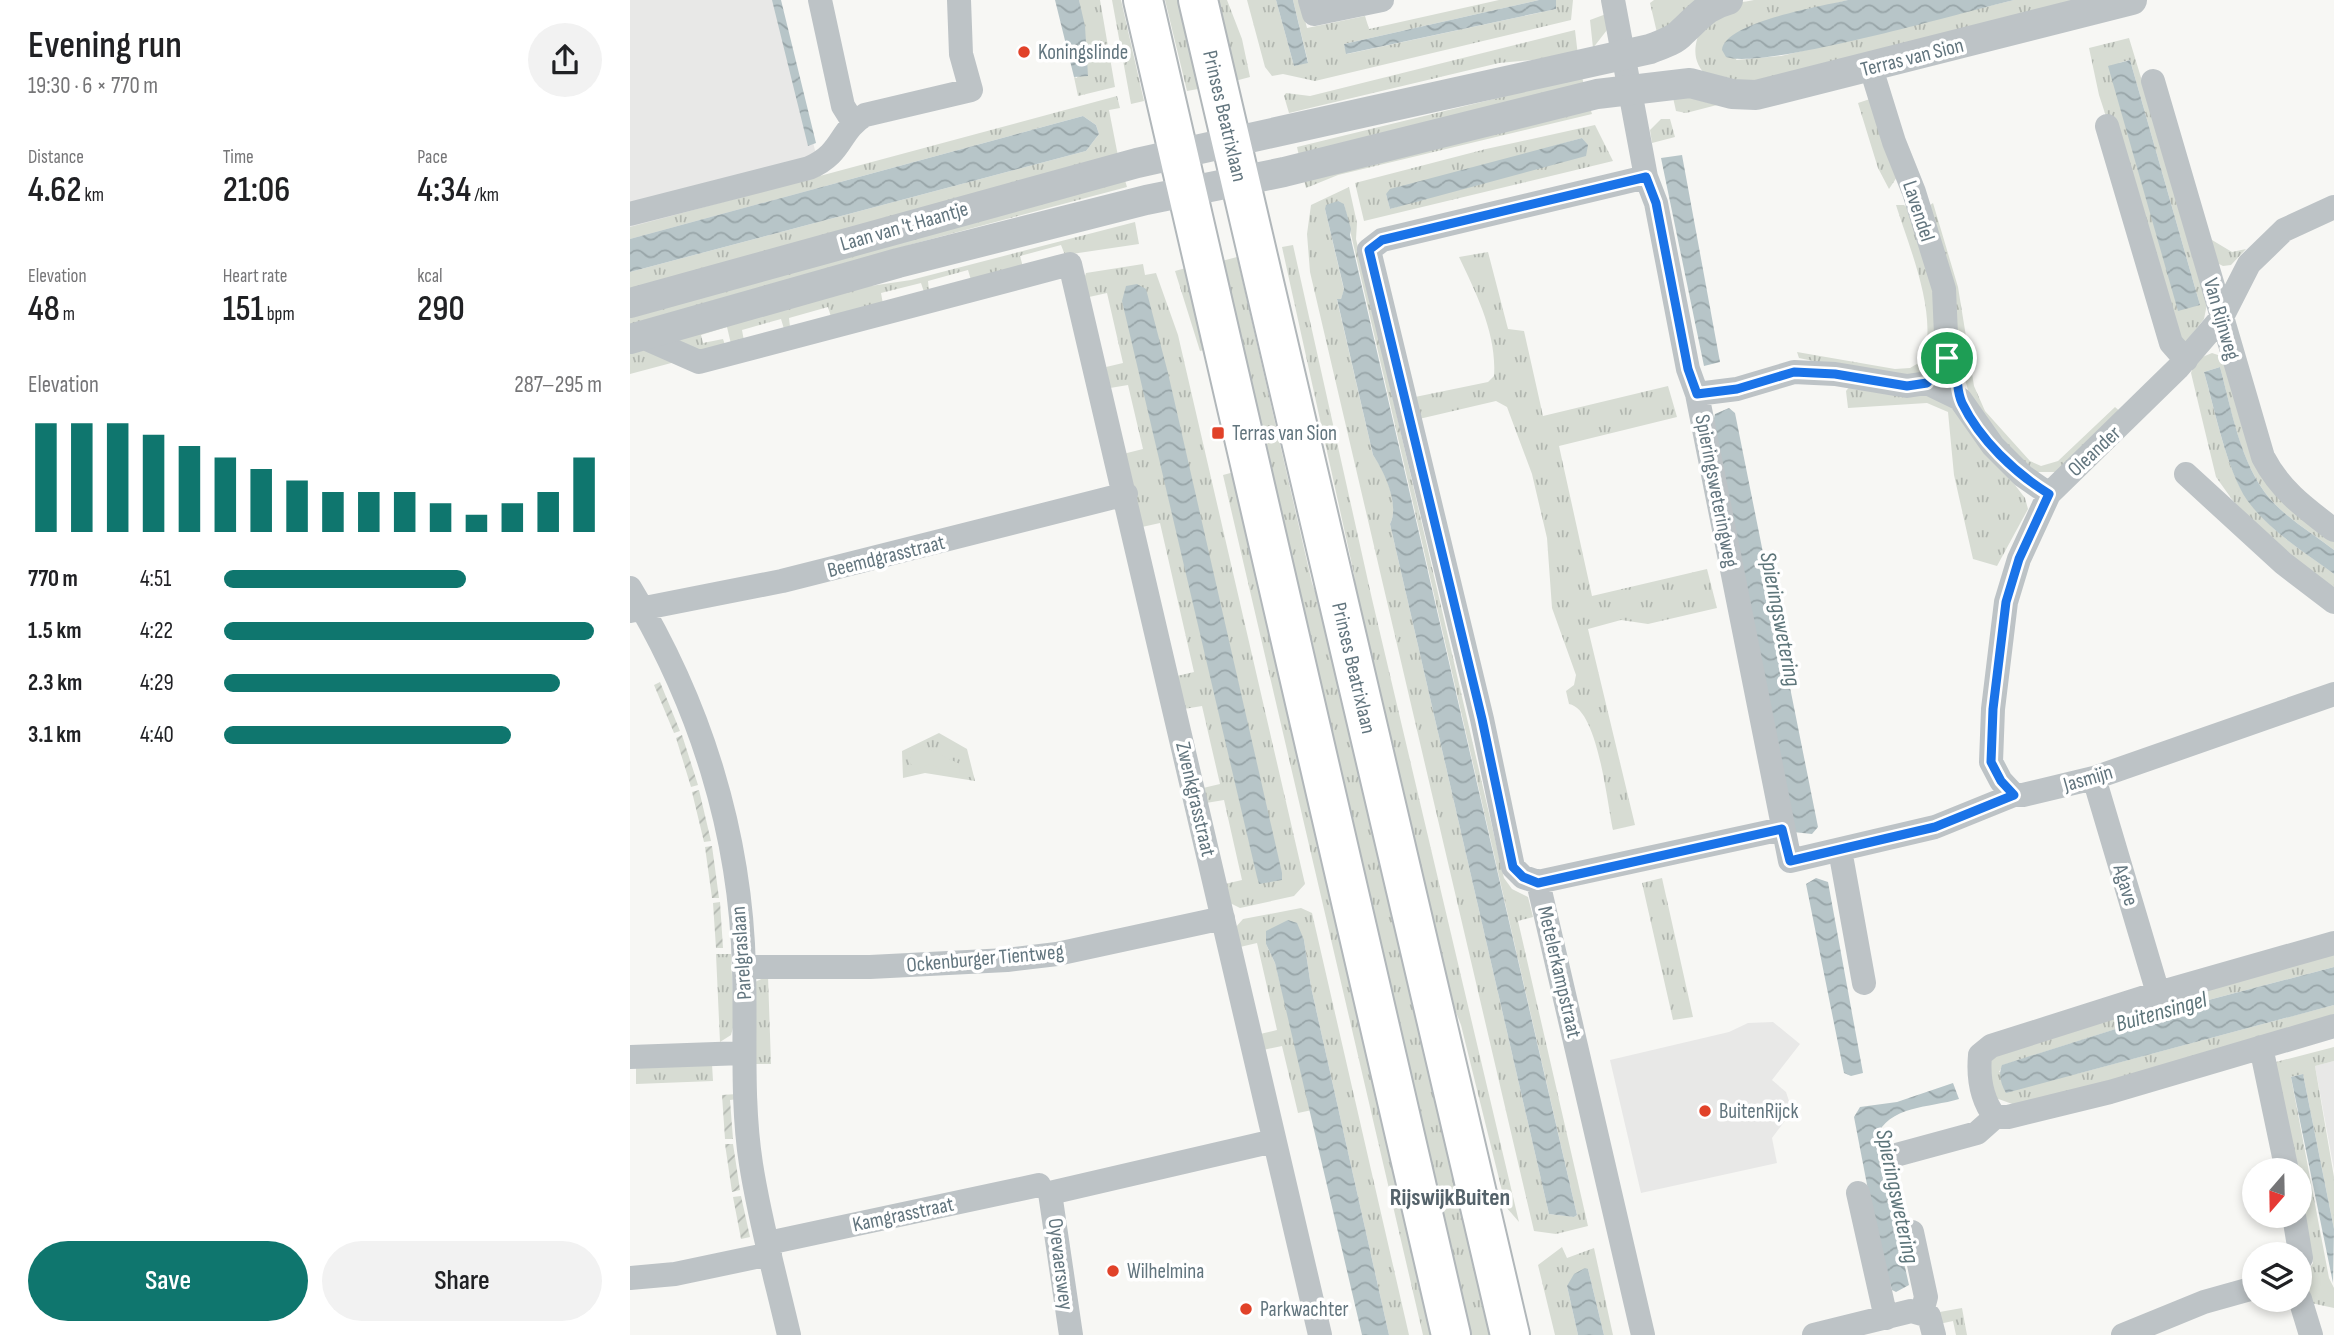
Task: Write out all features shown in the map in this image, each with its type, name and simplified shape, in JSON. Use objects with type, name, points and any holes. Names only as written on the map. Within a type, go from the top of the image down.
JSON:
[{"type":"main road","points":[[1143,0],[1451,1335]]},
{"type":"main road","name":"Prinses Beatrixlaan","points":[[1198,0],[1510,1335]]},
{"type":"street","points":[[820,0],[843,106],[853,122]]},
{"type":"street","points":[[630,214],[826,161],[836,151],[853,122],[865,115],[971,90],[961,54],[959,0]]},
{"type":"street","points":[[1311,0],[1314,14],[1382,0]]},
{"type":"street","points":[[1230,141],[1650,49],[1680,35],[1695,16],[1713,4],[1728,0]]},
{"type":"street","name":"Terras van Sion","points":[[1240,180],[1597,94],[1690,83],[1732,94],[1756,95],[2132,0]]},
{"type":"street","name":"Spieringsweteringweg","points":[[1619,1],[1623,54],[1646,177],[1656,203],[1688,369],[1697,394],[1790,861]]},
{"type":"street","points":[[1680,35],[1684,67],[1690,83]]},
{"type":"street","name":"Lavendel","points":[[1871,68],[1894,142],[1914,191],[1944,289],[1947,358],[1957,369],[1961,401]]},
{"type":"street","name":"Van Rijnweg","points":[[2153,81],[2263,457],[2276,481],[2293,499],[2334,530]]},
{"type":"street","points":[[2107,126],[2171,343],[2186,360]]},
{"type":"street","name":"Laan van 't Haantje","points":[[630,303],[1038,188],[1230,141]]},
{"type":"street","name":"Metelerkampstraat","points":[[1643,1335],[1538,883],[1523,877],[1513,867],[1482,719],[1369,250],[1382,240],[1646,177]]},
{"type":"street","name":"Laan van 't Haantje","points":[[635,337],[898,263],[1240,180]]},
{"type":"street","name":"Oleander","points":[[1979,810],[1991,762],[1993,709],[2006,602],[2019,559],[2049,494],[2186,360],[2222,317],[2249,264],[2284,230],[2334,208]]},
{"type":"street","name":"Laan van 't Haantje","points":[[635,337],[699,362],[1070,264]]},
{"type":"street","name":"Zwenkgrasstraat","points":[[1070,264],[1126,494],[1320,1335]]},
{"type":"street","points":[[1697,394],[1737,389],[1794,372],[1835,374],[1907,386],[1927,383],[1947,358]]},
{"type":"street","name":"Lavendel","points":[[1927,383],[1961,401],[1993,446],[2022,476],[2049,494]]},
{"type":"street","points":[[2186,474],[2283,563],[2334,602]]},
{"type":"street","name":"Beemdgrasstraat","points":[[637,610],[917,550],[1126,494]]},
{"type":"street","name":"Parelgraslaan","points":[[630,588],[637,610],[670,660],[704,739],[716,781],[734,874],[744,967],[744,1053],[751,1163],[789,1335]]},
{"type":"street","name":"Jasmijn","points":[[1790,861],[1890,840],[1979,810],[2014,795],[2023,796],[2094,778],[2334,694]]},
{"type":"street","points":[[1991,762],[2001,781],[2014,795]]},
{"type":"street","name":"Agave","points":[[2094,778],[2158,993]]},
{"type":"street","points":[[1538,883],[1782,829]]},
{"type":"street","points":[[1840,850],[1864,983]]},
{"type":"street","name":"Ockenburger Tientweg","points":[[744,967],[870,967],[1007,960],[1057,954],[1223,918]]},
{"type":"street","points":[[1995,1117],[1987,1106],[1979,1070],[1980,1055],[1991,1046],[2158,993],[2334,943]]},
{"type":"street","points":[[1896,1155],[1978,1133],[1995,1117],[2008,1117],[2110,1092],[2334,1026]]},
{"type":"street","points":[[2261,1047],[2284,1158]]},
{"type":"street","points":[[630,1057],[744,1053]]},
{"type":"street","name":"Kamgrasstraat","points":[[630,1278],[675,1274],[769,1249],[1274,1141]]},
{"type":"street","name":"Oyevaerswey","points":[[1045,1189],[1071,1335]]},
{"type":"street","points":[[1858,1193],[1886,1318]]},
{"type":"street","points":[[1912,1232],[1926,1297],[1922,1312]]},
{"type":"street","points":[[2123,1335],[2204,1302],[2242,1291]]},
{"type":"street","points":[[1814,1335],[1911,1311],[1922,1312],[1929,1317],[1934,1335]]},
{"type":"street","points":[[2304,1312],[2311,1335]]},
{"type":"shaded area","points":[[630,0],[778,0],[828,203],[630,255]]},
{"type":"shaded area","name":"BuitenRijck","points":[[1773,1022],[1800,1044],[1772,1080],[1786,1092],[1790,1104],[1787,1118],[1772,1138],[1777,1163],[1641,1193],[1610,1060],[1729,1032],[1748,1023]]},
{"type":"shaded area","points":[[2334,1061],[2334,1170],[2315,1066]]},
{"type":"green space","points":[[1079,0],[1100,0],[1115,87],[1078,96],[1074,77],[1077,78],[1086,47]]},
{"type":"green space","points":[[1112,0],[1121,0],[1144,101],[1131,104]]},
{"type":"green space","points":[[1165,0],[1188,0],[1209,87],[1187,91]]},
{"type":"green space","points":[[1214,0],[1227,0],[1242,39],[1250,77],[1231,82]]},
{"type":"green space","points":[[1247,0],[1276,0],[1294,66],[1308,62],[1293,0],[1300,0],[1307,28],[1365,16],[1369,29],[1499,0],[1539,0],[1344,44],[1347,54],[1556,9],[1556,0],[1573,0],[1571,20],[1315,81],[1283,74],[1272,76],[1265,67]]},
{"type":"green space","points":[[1654,0],[1699,0],[1658,37],[1650,3]]},
{"type":"green space","points":[[1754,0],[1848,0],[1750,26],[1736,60],[1781,56],[2014,0],[2123,0],[1750,85],[1708,76],[1696,59],[1695,50],[1701,30],[1722,8]]},
{"type":"green space","points":[[1606,14],[1607,30],[1593,48],[1590,20]]},
{"type":"green space","points":[[1575,30],[1578,56],[1499,63],[1289,113],[1284,96],[1286,93],[1310,96]]},
{"type":"green space","points":[[2129,38],[2208,299],[2204,319],[2185,343],[2180,341],[2099,95],[2089,48]],"holes":[[[2130,60],[2200,305],[2119,63]]]},
{"type":"green space","points":[[1581,72],[1585,90],[1299,156],[1297,147],[1506,96]]},
{"type":"green space","points":[[1672,93],[1717,105],[1686,113],[1676,111]]},
{"type":"green space","points":[[1117,96],[1120,108],[1109,110],[1118,156],[630,294],[630,272],[1086,151],[1099,134],[1096,125],[1083,116],[630,239],[630,227]]},
{"type":"green space","points":[[1870,99],[1897,177],[1889,189],[1878,168],[1858,103]]},
{"type":"green space","points":[[1588,101],[1592,114],[1338,175],[1306,188],[1303,176]]},
{"type":"green space","points":[[1661,119],[1670,119],[1675,137],[1652,143],[1650,130]]},
{"type":"green space","points":[[1595,125],[1613,161],[1364,221],[1355,183],[1486,149]],"holes":[[[1582,138],[1588,146],[1390,209],[1386,194]]]},
{"type":"green space","points":[[1124,177],[1127,187],[909,245],[833,274],[630,329],[630,318]]},
{"type":"green space","points":[[1349,187],[1357,223],[1356,239],[1504,878],[1512,889],[1528,897],[1533,917],[1518,921],[1588,1226],[1556,1234],[1534,1231],[1310,272],[1307,234],[1311,205]],"holes":[[[1344,204],[1577,1215],[1574,1217],[1549,1214],[1390,524],[1393,516],[1392,498],[1386,479],[1373,455],[1337,300],[1341,299],[1344,290],[1325,209]]]},
{"type":"green space","points":[[1933,203],[1958,287],[1974,386],[1985,411],[2030,461],[2041,466],[2058,461],[2115,407],[2123,414],[2058,472],[2027,472],[1970,397],[1958,355],[1927,207]]},
{"type":"green space","points":[[1896,205],[1904,205],[1910,210],[1931,269],[1943,343],[1922,376],[1888,377],[1799,358],[1797,352],[1895,369],[1910,368],[1922,361],[1927,344],[1925,304],[1915,261]]},
{"type":"green space","points":[[1135,222],[1139,244],[1065,255],[1061,245],[1020,256],[1023,267],[971,280],[968,270],[928,281],[929,291],[924,292],[921,283],[881,293],[883,304],[831,317],[828,307],[789,318],[790,327],[784,329],[781,319],[742,330],[744,341],[731,344],[727,327],[701,335],[703,343],[723,339],[725,345],[700,350],[664,336],[830,292],[911,280]]},
{"type":"green space","points":[[2212,240],[2232,252],[2246,249],[2231,265],[2223,266],[2213,261]]},
{"type":"green space","points":[[1293,245],[1372,599],[1519,1222],[1506,1207],[1461,1025],[1432,951],[1361,644],[1354,574],[1282,247]]},
{"type":"green space","points":[[1488,252],[1508,329],[1524,331],[1543,416],[1668,386],[1677,417],[1559,446],[1592,596],[1707,569],[1717,608],[1648,624],[1621,620],[1588,629],[1635,825],[1613,830],[1594,739],[1579,710],[1569,704],[1566,691],[1574,685],[1576,675],[1552,608],[1547,538],[1532,474],[1507,407],[1496,401],[1419,419],[1415,397],[1488,382],[1494,376],[1489,329],[1459,257]]},
{"type":"green space","points":[[1237,257],[1312,583],[1343,668],[1497,1335],[1466,1335],[1218,262]]},
{"type":"green space","points":[[1143,264],[1145,275],[1156,273],[1178,335],[1305,884],[1294,896],[1240,908],[1228,902],[1225,884],[1242,880],[1224,800],[1206,803],[1203,788],[1220,784],[1202,706],[1184,709],[1177,676],[1194,672],[1160,523],[1142,527],[1123,454],[1143,449],[1128,385],[1110,388],[1106,367],[1123,363],[1107,293],[1089,297],[1084,279],[1086,273]]},
{"type":"green space","points":[[1193,266],[1208,349],[1200,351],[1175,271]]},
{"type":"green space","points":[[630,347],[673,358],[675,362],[630,374]]},
{"type":"green space","points":[[2212,353],[2221,356],[2258,458],[2334,537],[2334,550],[2285,513],[2260,485],[2238,436],[2220,367],[2204,372],[2222,439],[2240,488],[2266,522],[2334,574],[2334,592],[2251,526],[2216,477],[2191,373],[2195,360]]},
{"type":"green space","points":[[1851,385],[1931,396],[1951,402],[2025,498],[2028,509],[1997,566],[1973,559],[1954,475],[1948,412],[1927,403],[1848,408],[1846,391]]},
{"type":"green space","points":[[1238,471],[1441,1335],[1423,1335],[1223,475]]},
{"type":"green space","points":[[660,682],[680,731],[674,733],[654,685]]},
{"type":"green space","points":[[939,733],[967,749],[975,781],[925,773],[903,778],[902,751]]},
{"type":"green space","points":[[682,735],[698,785],[691,787],[676,738]]},
{"type":"green space","points":[[919,745],[960,764],[959,773],[952,775],[931,764],[915,770],[909,761],[913,749]]},
{"type":"green space","points":[[699,790],[711,841],[704,842],[692,792]]},
{"type":"green space","points":[[712,846],[719,898],[712,898],[705,847]]},
{"type":"green space","points":[[1662,878],[1693,1017],[1673,1020],[1642,883]]},
{"type":"green space","points":[[720,902],[723,948],[716,948],[713,903]]},
{"type":"green space","points":[[1301,908],[1312,913],[1409,1335],[1389,1335],[1311,987],[1304,940],[1266,931],[1266,944],[1275,963],[1312,1110],[1298,1113],[1282,1046],[1263,1050],[1260,1034],[1277,1030],[1257,943],[1240,947],[1235,928],[1243,919]]},
{"type":"green space","points":[[2334,953],[2334,967],[2201,1002],[2003,1065],[1999,1072],[2076,1074],[2334,1005],[2334,1019],[2107,1084],[2015,1105],[1993,1097],[1989,1060],[1996,1052]]},
{"type":"green space","points":[[716,954],[731,954],[734,1024],[731,1035],[720,1042]]},
{"type":"green space","points":[[768,976],[771,1064],[755,1064],[755,982]]},
{"type":"green space","points":[[2334,1047],[2334,1061],[2315,1066],[2334,1177],[2334,1229],[2303,1074],[2291,1077],[2306,1158],[2292,1158],[2272,1063]]},
{"type":"green space","points":[[712,1064],[713,1081],[636,1084],[636,1068]]},
{"type":"green space","points":[[737,1094],[738,1099],[730,1100],[733,1139],[725,1139],[722,1095]]},
{"type":"green space","points":[[725,1144],[733,1144],[740,1190],[732,1192]]},
{"type":"green space","points":[[2312,1188],[2329,1278],[2334,1288],[2334,1308],[2312,1303],[2312,1242],[2309,1242],[2306,1228],[2312,1228]]},
{"type":"green space","points":[[741,1196],[750,1237],[741,1239],[733,1197]]},
{"type":"green space","points":[[1562,1247],[1567,1258],[1594,1248],[1613,1335],[1604,1335],[1588,1269],[1567,1286],[1578,1335],[1555,1335],[1538,1265]]},
{"type":"green space","points":[[1962,1308],[1967,1335],[1956,1335],[1953,1321],[1939,1324],[1934,1313]]},
{"type":"water","points":[[772,0],[781,0],[816,143],[808,146]]},
{"type":"water","points":[[1055,0],[1079,0],[1085,26],[1088,76],[1074,77]]},
{"type":"water","points":[[1276,0],[1293,0],[1308,63],[1294,66]]},
{"type":"water","points":[[1539,0],[1556,0],[1556,9],[1346,54],[1344,44]]},
{"type":"water","points":[[1848,0],[2014,0],[1865,38],[1780,55],[1747,59],[1726,57],[1722,50],[1727,40],[1756,23]]},
{"type":"water","points":[[2130,60],[2200,305],[2178,311],[2108,66]]},
{"type":"water","points":[[1083,116],[1096,125],[1099,134],[1086,151],[630,272],[630,239]]},
{"type":"water","points":[[1582,138],[1588,145],[1586,156],[1390,209],[1386,194],[1390,189]]},
{"type":"water","points":[[1682,155],[1720,362],[1704,366],[1661,158]]},
{"type":"water","points":[[1338,201],[1344,204],[1351,229],[1350,235],[1577,1215],[1574,1217],[1549,1214],[1390,524],[1393,516],[1392,498],[1386,479],[1373,455],[1337,299],[1341,299],[1344,289],[1325,209],[1326,205]]},
{"type":"water","points":[[1137,284],[1146,289],[1168,373],[1282,880],[1259,884],[1257,877],[1122,301],[1126,286]]},
{"type":"water","points":[[2220,367],[2238,436],[2251,469],[2277,506],[2334,550],[2334,574],[2266,522],[2240,488],[2227,456],[2204,372]]},
{"type":"water","points":[[1729,408],[1735,413],[1818,827],[1812,834],[1793,832],[1712,426],[1715,414]]},
{"type":"water","points":[[1816,878],[1828,882],[1863,1073],[1851,1076],[1844,1073],[1806,884]]},
{"type":"water","points":[[1288,920],[1297,923],[1304,940],[1311,987],[1389,1335],[1362,1335],[1275,963],[1266,944],[1266,931]]},
{"type":"water","points":[[2334,967],[2334,1005],[2006,1093],[2001,1083],[2002,1065],[2201,1002]]},
{"type":"water","points":[[2303,1074],[2334,1229],[2333,1283],[2312,1180],[2312,1158],[2308,1158],[2291,1077]]},
{"type":"water","points":[[1953,1083],[1959,1099],[1900,1114],[1882,1127],[1876,1138],[1909,1285],[1896,1292],[1892,1290],[1879,1247],[1854,1117],[1860,1107],[1897,1102]]},
{"type":"water","points":[[1588,1269],[1604,1335],[1578,1335],[1567,1286],[1574,1274]]},
{"type":"place","name":"Koningslinde","points":[[1024,52]]},
{"type":"place","name":"Terras van Sion","points":[[1218,433]]},
{"type":"place","name":"BuitenRijck","points":[[1705,1111]]},
{"type":"place","name":"Wilhelmina","points":[[1113,1271]]},
{"type":"place","name":"Parkwachter","points":[[1246,1309]]},
{"type":"district","name":"RijswijkBuiten","points":[[1450,1197]]},
{"type":"route","points":[[1646,177],[1656,203],[1688,369],[1697,394],[1737,389],[1794,372],[1835,374],[1907,386],[1927,383],[1947,358],[1957,369],[1961,401],[1993,446],[2022,476],[2049,494],[2019,559],[2001,625],[1991,762],[2001,781],[2014,795],[1935,827],[1890,840],[1790,861],[1782,829],[1538,883],[1523,877],[1513,867],[1482,719],[1410,411],[1369,250],[1382,240],[1646,177]]},
{"type":"water label","name":"Spieringswetering","points":[[1781,619]]},
{"type":"water label","name":"Buitensingel","points":[[2161,1011]]},
{"type":"water label","name":"Spieringswetering","points":[[1898,1196]]}]
